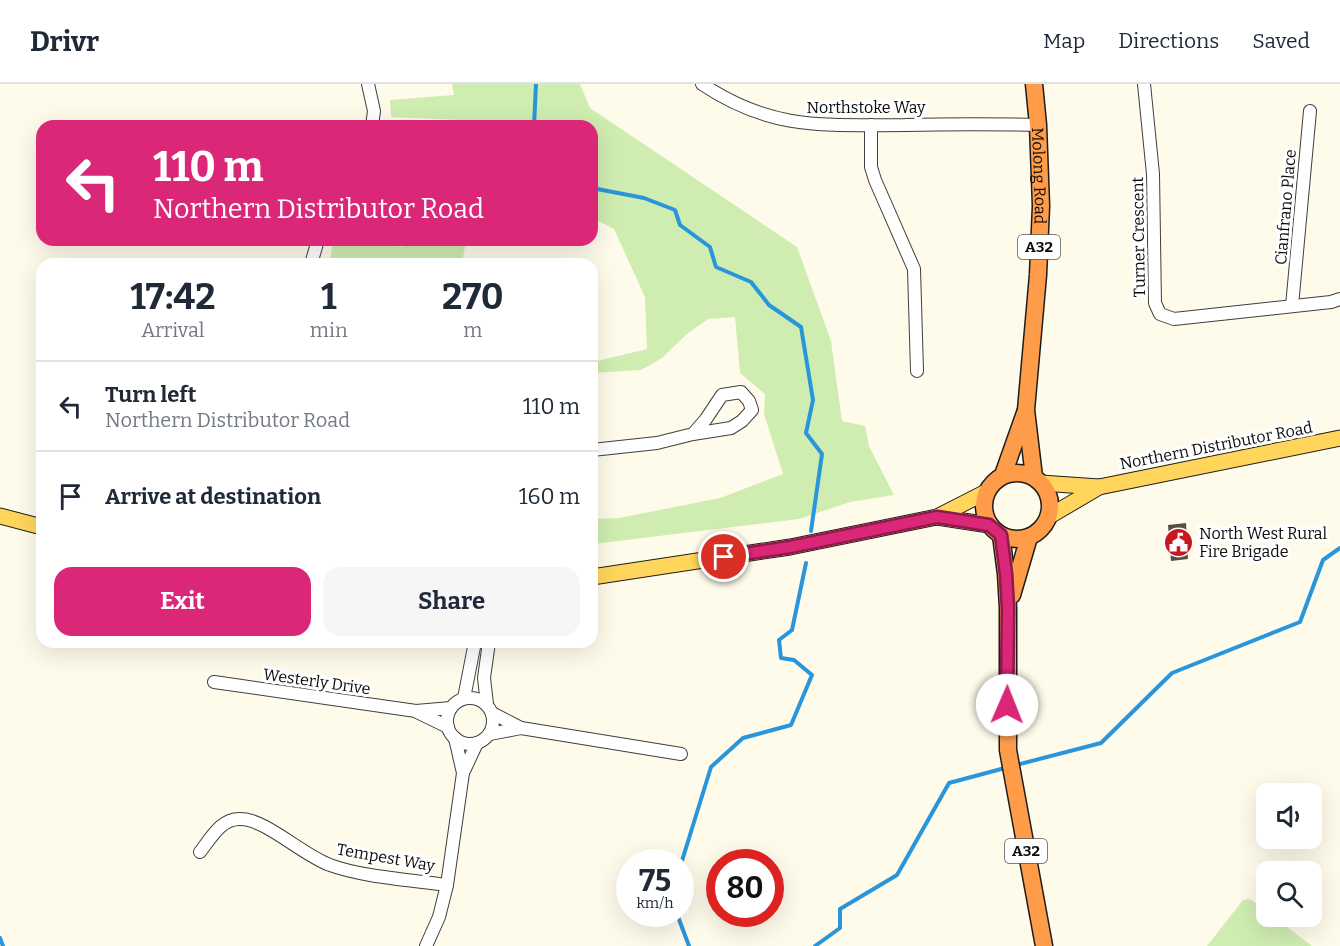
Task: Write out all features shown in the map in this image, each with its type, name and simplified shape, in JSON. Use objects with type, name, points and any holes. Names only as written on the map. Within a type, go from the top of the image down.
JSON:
[{"type":"highway","name":"Molong Road","points":[[1003,475],[1026,410],[1038,275],[1041,206],[1034,84]]},
{"type":"highway","name":"Molong Road","points":[[1026,410],[1038,480]]},
{"type":"highway","points":[[1003,475],[1017,472],[1038,480]]},
{"type":"highway","name":"A32","points":[[1003,475],[994,480],[986,492],[983,509],[995,530],[1006,574],[1008,750],[1044,946]]},
{"type":"highway","name":"A32","points":[[1008,608],[1029,537],[1042,528],[1048,517],[1050,503],[1048,494],[1038,480]]},
{"type":"highway","points":[[995,530],[1014,539],[1029,537]]},
{"type":"main road","name":"Northern Distributor Road","points":[[1038,480],[1099,487],[1340,438]]},
{"type":"main road","name":"Northern Distributor Road","points":[[1048,517],[1099,487]]},
{"type":"main road","points":[[598,576],[790,547],[937,517],[986,492]]},
{"type":"main road","points":[[0,516],[36,525]]},
{"type":"main road","points":[[937,517],[995,530]]},
{"type":"street","points":[[368,84],[374,111],[373,120]]},
{"type":"street","name":"Northstoke Way","points":[[702,84],[725,99],[753,112],[806,125],[1038,124]]},
{"type":"street","name":"Turner Crescent","points":[[1144,84],[1153,174],[1155,303],[1160,314],[1174,319],[1340,299]]},
{"type":"street","name":"Cianfrano Place","points":[[1292,306],[1310,111]]},
{"type":"street","points":[[871,125],[871,167],[874,180],[914,269],[917,371]]},
{"type":"street","points":[[598,449],[657,443],[731,428],[742,421],[752,410],[749,401],[741,392],[722,395],[693,434]]},
{"type":"street","points":[[464,698],[474,648]]},
{"type":"street","points":[[488,648],[484,678],[493,727],[490,734]]},
{"type":"street","name":"Westerly Drive","points":[[214,682],[416,711],[451,708]]},
{"type":"street","points":[[463,773],[455,738],[448,727],[447,717],[451,708],[464,698],[480,699],[490,709],[521,728]]},
{"type":"street","name":"Westerly Drive","points":[[416,711],[448,727]]},
{"type":"street","points":[[426,946],[440,917],[447,885],[463,773],[477,743],[490,734],[521,728],[681,754]]},
{"type":"street","points":[[455,738],[466,743],[477,743]]},
{"type":"street","name":"Tempest Way","points":[[200,852],[217,828],[225,822],[241,819],[259,824],[330,866],[348,871],[447,885]]},
{"type":"green space","points":[[452,84],[580,84],[590,108],[797,247],[831,341],[842,421],[865,426],[869,446],[894,495],[850,502],[799,519],[598,543],[598,519],[619,518],[720,498],[783,474],[764,414],[765,394],[740,373],[735,317],[708,319],[687,334],[662,358],[641,370],[598,373],[598,361],[647,349],[645,297],[614,229],[598,221],[598,120],[458,120],[391,117],[390,100],[454,95]]},
{"type":"green space","points":[[332,246],[465,246],[463,258],[331,258]]},
{"type":"green space","points":[[1250,899],[1256,903],[1256,927],[1287,927],[1312,946],[1207,946],[1243,900]]},
{"type":"building","name":"North West Rural Fire Brigade","points":[[1186,523],[1188,559],[1171,561],[1168,525]]},
{"type":"waterway","points":[[534,120],[536,84]]},
{"type":"waterway","points":[[598,189],[644,198],[675,210],[680,225],[710,247],[716,267],[751,282],[769,305],[801,327],[813,400],[806,433],[822,454],[811,531]]},
{"type":"waterway","points":[[1016,765],[1101,743],[1172,673],[1300,622],[1323,560],[1340,548]]},
{"type":"waterway","points":[[686,849],[711,767],[743,738],[791,725],[812,675],[794,660],[781,658],[779,640],[792,630],[806,563]]},
{"type":"waterway","points":[[815,946],[840,928],[840,909],[897,875],[949,783],[1005,768]]},
{"type":"waterway","points":[[682,927],[689,946]]},
{"type":"waterway","points":[[0,938],[3,946]]},
{"type":"place","name":"North West Rural Fire Brigade","points":[[1178,542]]},
{"type":"route","points":[[724,557],[790,547],[937,517],[989,525],[1001,535],[1006,574],[1007,705]]}]
